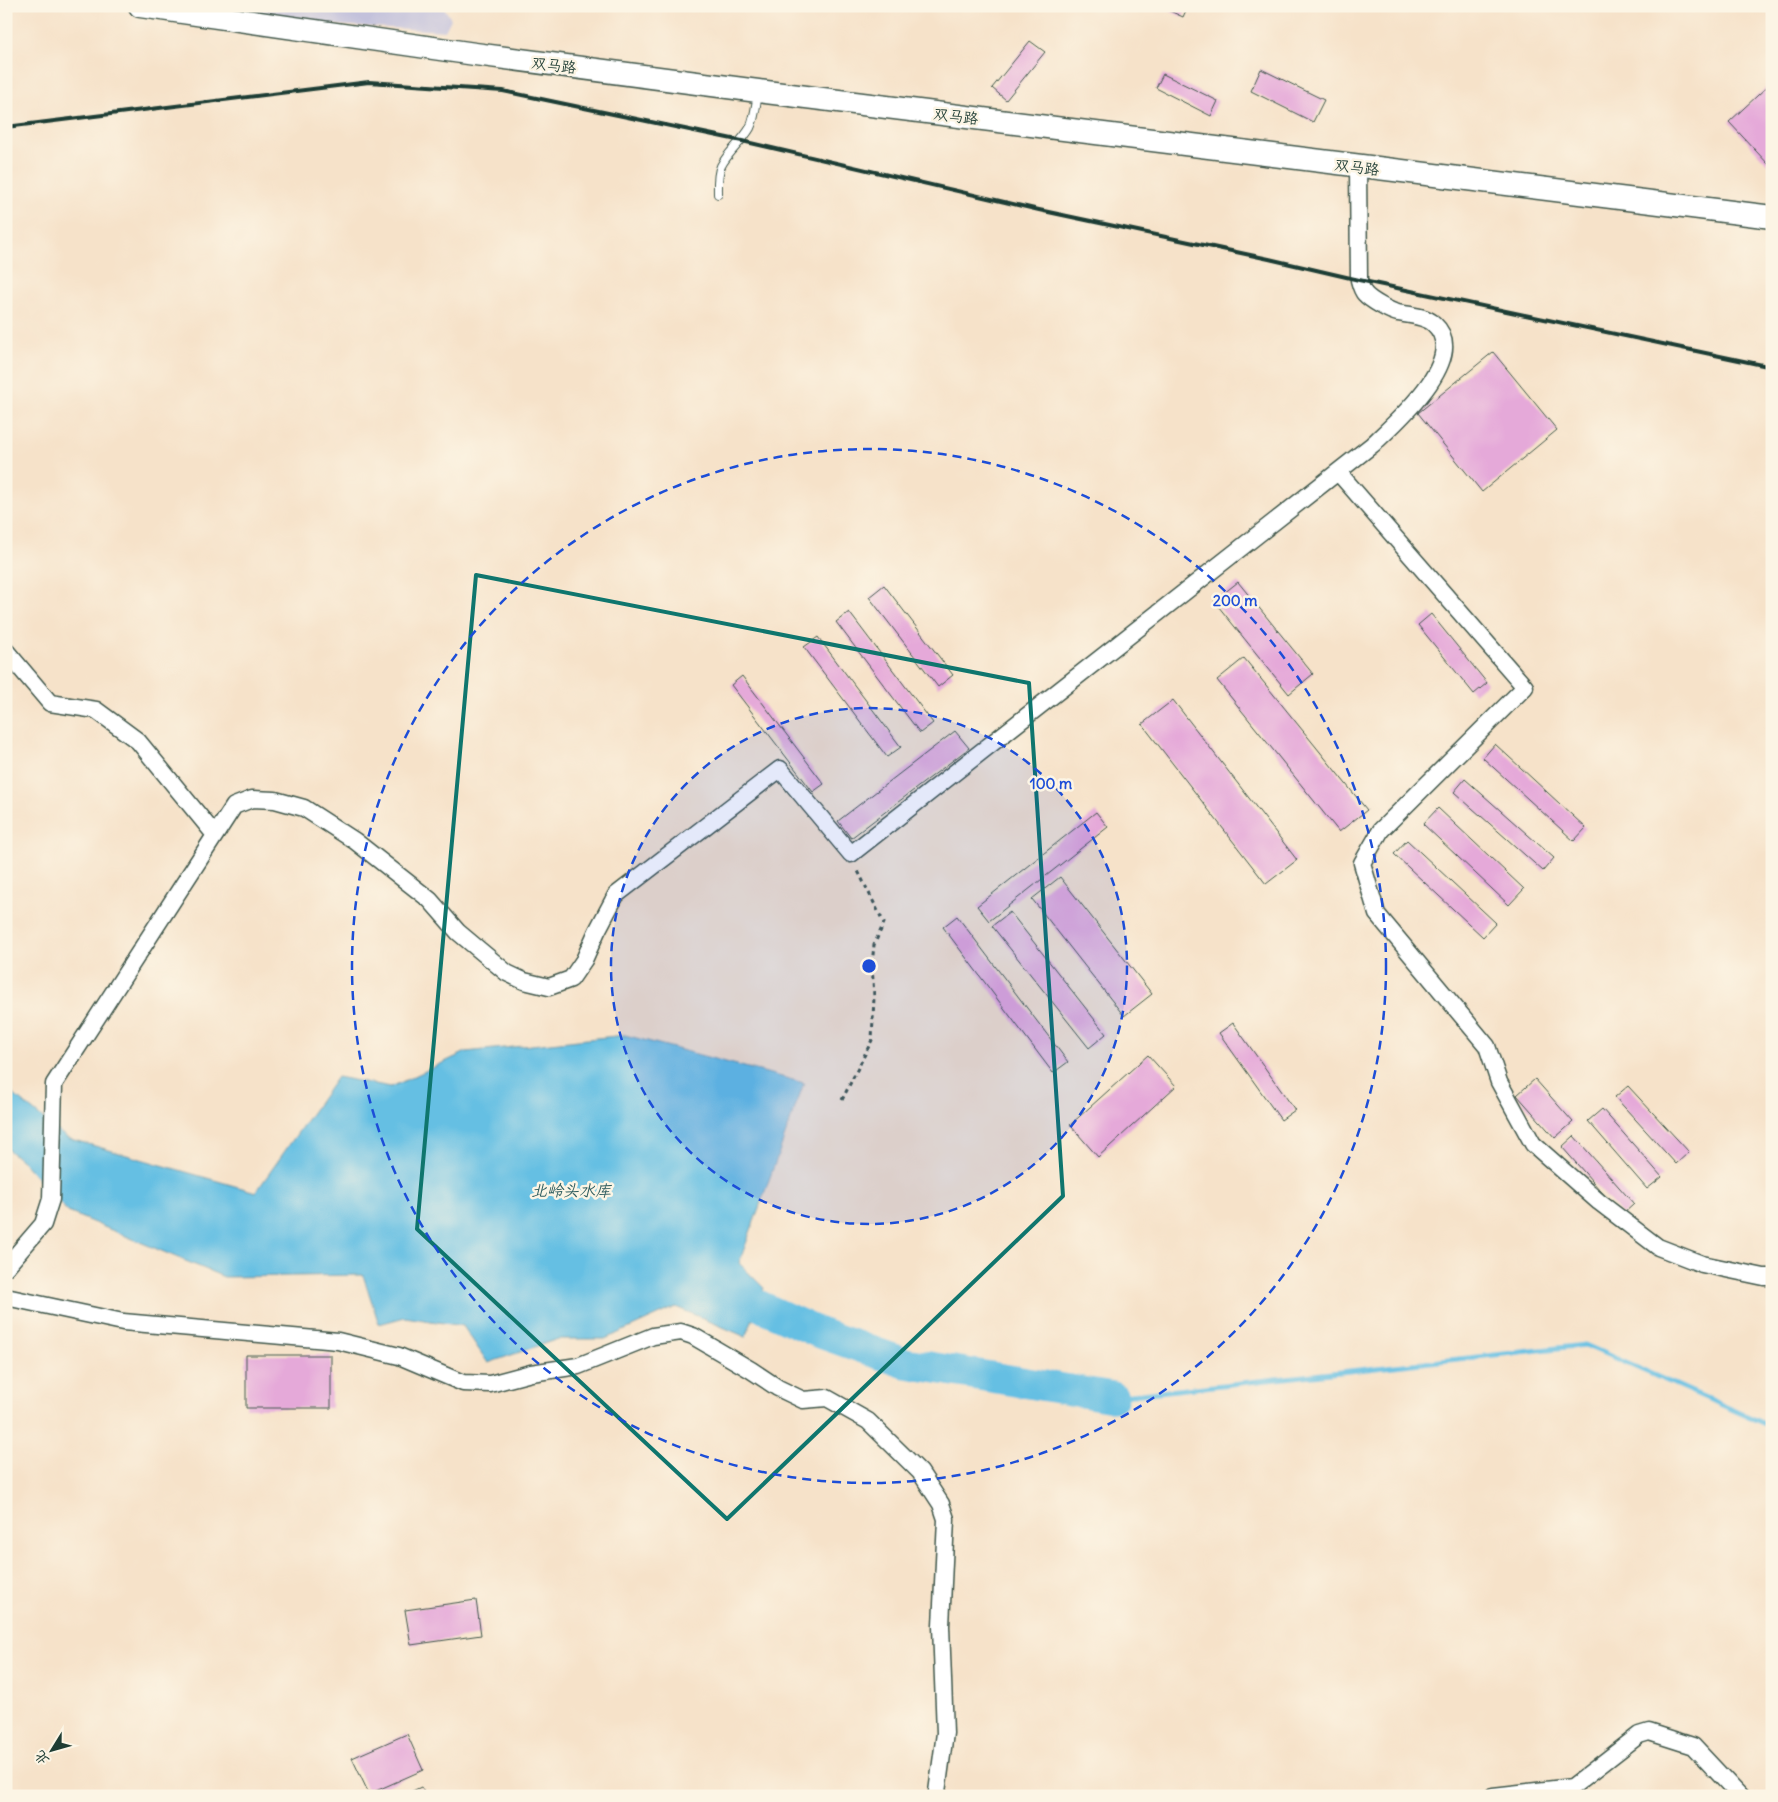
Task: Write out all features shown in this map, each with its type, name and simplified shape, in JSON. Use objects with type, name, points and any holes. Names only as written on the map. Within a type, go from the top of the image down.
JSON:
[{"type":"street","name":"双马路","points":[[140,6],[475,54],[758,91],[1772,217]]},
{"type":"street","points":[[6,1267],[43,1224],[51,1199],[54,1084],[234,806],[252,799],[275,800],[304,808],[355,841],[430,900],[458,932],[507,973],[524,981],[549,987],[570,979],[584,960],[616,895],[780,769],[851,854],[1372,445],[1413,406],[1439,367],[1444,352],[1442,336],[1434,324],[1415,316],[1395,313],[1364,294],[1359,280],[1358,167]]},
{"type":"street","points":[[1338,472],[1524,687],[1381,830],[1362,863],[1377,914],[1487,1046],[1499,1082],[1533,1144],[1599,1202],[1658,1247],[1702,1264],[1772,1278]]},
{"type":"street","points":[[6,651],[50,703],[96,710],[138,741],[215,835]]},
{"type":"street","points":[[6,1297],[123,1322],[338,1341],[399,1356],[463,1383],[490,1384],[531,1373],[578,1366],[653,1336],[681,1332],[693,1336],[778,1388],[803,1400],[827,1398],[868,1421],[920,1472],[941,1504],[946,1519],[941,1626],[946,1734],[939,1773],[938,1792],[940,1796]]},
{"type":"street","points":[[1493,1796],[1572,1787],[1639,1735],[1649,1732],[1693,1746],[1740,1796]]},
{"type":"lane","points":[[718,194],[718,176],[721,167],[727,156],[742,141],[751,126],[758,91]]},
{"type":"path","points":[[842,1100],[872,1040],[874,997],[872,965],[874,945],[884,923],[851,854]]},
{"type":"highlighted area","points":[[476,575],[1029,683],[1063,1196],[727,1519],[417,1229]]},
{"type":"shaded area","points":[[140,6],[443,6],[451,19],[445,31],[239,20]]},
{"type":"water","name":"北岭头水库","points":[[625,1035],[804,1083],[739,1263],[764,1288],[746,1337],[676,1307],[605,1339],[558,1339],[488,1363],[463,1326],[405,1317],[379,1324],[363,1275],[224,1277],[68,1212],[23,1162],[6,1148],[6,1086],[14,1095],[67,1138],[256,1192],[337,1077],[391,1087],[466,1052]]},
{"type":"building","points":[[1159,6],[1188,6],[1183,17]]},
{"type":"building","points":[[1030,41],[1045,52],[1006,100],[992,88]]},
{"type":"building","points":[[1261,69],[1324,100],[1313,122],[1251,91]]},
{"type":"building","points":[[1163,74],[1218,101],[1211,116],[1156,88]]},
{"type":"building","points":[[1772,82],[1772,162],[1769,165],[1729,122]]},
{"type":"building","points":[[1493,352],[1557,430],[1482,492],[1418,413]]},
{"type":"building","points":[[1238,582],[1313,674],[1289,694],[1214,601]]},
{"type":"building","points":[[884,585],[953,675],[938,687],[869,597]]},
{"type":"building","points":[[849,612],[933,723],[920,733],[836,622]]},
{"type":"building","points":[[1431,614],[1487,683],[1474,694],[1418,625]]},
{"type":"building","points":[[818,637],[901,747],[887,757],[804,647]]},
{"type":"building","points":[[1244,658],[1367,810],[1339,832],[1217,680]]},
{"type":"building","points":[[742,676],[824,784],[813,792],[731,685]]},
{"type":"building","points":[[1173,700],[1297,860],[1266,884],[1142,724]]},
{"type":"building","points":[[955,731],[969,748],[851,838],[838,821]]},
{"type":"building","points":[[1495,744],[1586,828],[1574,841],[1483,758]]},
{"type":"building","points":[[1465,779],[1554,858],[1543,871],[1454,792]]},
{"type":"building","points":[[1438,808],[1524,889],[1509,905],[1423,824]]},
{"type":"building","points":[[1096,812],[1108,827],[989,921],[977,906]]},
{"type":"building","points":[[1407,840],[1496,923],[1483,937],[1394,854]]},
{"type":"building","points":[[1060,877],[1152,994],[1124,1016],[1032,899]]},
{"type":"building","points":[[1010,912],[1106,1034],[1089,1048],[992,926]]},
{"type":"building","points":[[957,916],[1068,1062],[1053,1073],[943,927]]},
{"type":"building","points":[[1233,1023],[1295,1110],[1281,1120],[1219,1033]]},
{"type":"building","points":[[1148,1055],[1176,1086],[1098,1157],[1070,1125]]},
{"type":"building","points":[[1535,1079],[1573,1122],[1555,1138],[1517,1095]]},
{"type":"building","points":[[1628,1086],[1689,1152],[1676,1164],[1615,1097]]},
{"type":"building","points":[[1602,1109],[1662,1177],[1647,1189],[1588,1121]]},
{"type":"building","points":[[1574,1136],[1634,1204],[1622,1215],[1562,1147]]},
{"type":"building","points":[[246,1355],[331,1355],[331,1408],[246,1408]]},
{"type":"building","points":[[476,1600],[481,1635],[411,1645],[405,1610]]},
{"type":"building","points":[[407,1734],[423,1770],[369,1794],[352,1758]]},
{"type":"building","points":[[421,1787],[426,1796],[402,1796]]},
{"type":"waterway","points":[[758,1305],[817,1332],[905,1363],[1113,1397]]},
{"type":"waterway","points":[[1113,1397],[1585,1345],[1772,1427]]},
{"type":"railway","points":[[6,127],[369,82],[503,91],[742,141],[1039,210],[1359,280],[1772,367]]}]
